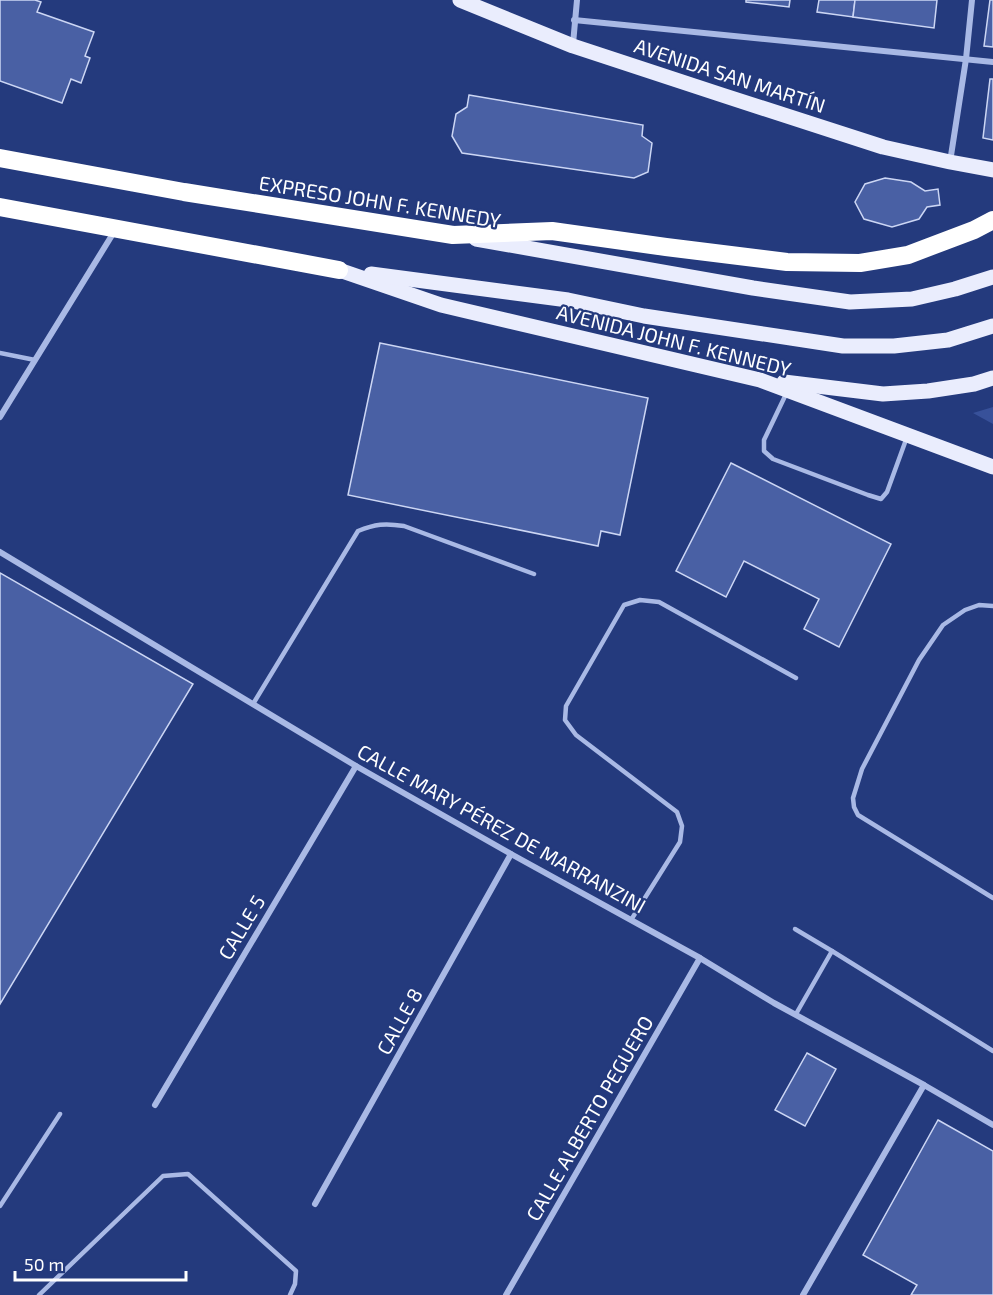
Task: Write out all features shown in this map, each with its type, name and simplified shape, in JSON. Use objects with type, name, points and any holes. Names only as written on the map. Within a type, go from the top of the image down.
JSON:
[{"type":"highway","name":"EXPRESO JOHN F. KENNEDY","points":[[0,158],[184,192],[453,235]]},
{"type":"highway","points":[[0,207],[339,270]]},
{"type":"highway","points":[[453,235],[552,231],[787,262],[860,263],[908,255],[974,230],[993,220]]},
{"type":"main road","name":"AVENIDA SAN MARTÍN","points":[[460,0],[573,46],[884,147],[993,170]]},
{"type":"main road","name":"EXPRESO JOHN F. KENNEDY","points":[[453,235],[753,288],[850,302],[912,299],[956,290],[993,277]]},
{"type":"main road","points":[[339,270],[568,300],[644,316],[843,346],[894,346],[948,340],[993,326]]},
{"type":"main road","name":"AVENIDA JOHN F. KENNEDY","points":[[339,270],[441,305],[760,380],[993,467]]},
{"type":"main road","points":[[760,380],[883,394],[928,391],[974,384],[993,378]]},
{"type":"street","points":[[573,46],[577,0]]},
{"type":"street","points":[[950,162],[966,59],[972,0]]},
{"type":"street","points":[[574,20],[993,62]]},
{"type":"street","points":[[0,417],[116,229]]},
{"type":"street","name":"CALLE MARY PÉREZ DE MARRANZINI","points":[[0,552],[356,766],[993,1125]]},
{"type":"street","name":"CALLE 5","points":[[155,1105],[356,766]]},
{"type":"street","name":"CALLE 8","points":[[315,1204],[511,854]]},
{"type":"street","name":"CALLE ALBERTO PEGUERO","points":[[506,1295],[700,958]]},
{"type":"street","points":[[803,1295],[924,1085]]},
{"type":"lane","points":[[0,352],[35,360]]},
{"type":"lane","points":[[788,390],[764,440],[764,450],[773,459],[868,495],[881,499],[887,492],[908,435]]},
{"type":"lane","points":[[253,704],[358,531],[373,525],[389,523],[404,526],[534,574]]},
{"type":"lane","points":[[631,920],[680,842],[682,826],[676,812],[576,735],[565,720],[566,706],[624,605],[640,600],[659,602],[796,678]]},
{"type":"lane","points":[[993,606],[979,605],[965,610],[943,625],[920,660],[862,769],[853,798],[858,815],[993,898]]},
{"type":"lane","points":[[795,929],[993,1051]]},
{"type":"lane","points":[[796,1014],[832,951]]},
{"type":"lane","points":[[0,1206],[60,1114]]},
{"type":"lane","points":[[39,1295],[163,1176],[188,1174],[296,1271],[295,1284],[290,1295]]},
{"type":"shaded area","points":[[993,407],[993,424],[973,413]]},
{"type":"building","points":[[0,0],[41,2],[37,12],[94,32],[85,56],[90,58],[81,83],[71,79],[62,103],[0,81]]},
{"type":"building","points":[[746,0],[790,0],[789,7],[746,2]]},
{"type":"building","points":[[819,0],[855,0],[853,17],[817,12]]},
{"type":"building","points":[[855,0],[937,0],[934,28],[853,17]]},
{"type":"building","points":[[990,0],[993,0],[993,47],[984,46]]},
{"type":"building","points":[[990,79],[993,79],[993,140],[983,138]]},
{"type":"building","points":[[469,95],[643,125],[642,136],[652,143],[648,172],[634,178],[462,153],[452,136],[456,114],[467,107]]},
{"type":"building","points":[[885,178],[911,182],[925,191],[938,189],[940,205],[927,207],[919,219],[892,227],[864,219],[855,202],[865,184]]},
{"type":"building","points":[[380,343],[648,398],[620,535],[601,531],[598,546],[348,495]]},
{"type":"building","points":[[731,463],[891,544],[839,647],[804,629],[819,599],[744,561],[726,597],[676,571]]},
{"type":"building","points":[[0,573],[193,684],[0,1004]]},
{"type":"building","points":[[807,1053],[836,1069],[805,1126],[775,1110]]},
{"type":"building","points":[[938,1120],[993,1151],[993,1295],[911,1295],[917,1285],[863,1255]]}]
